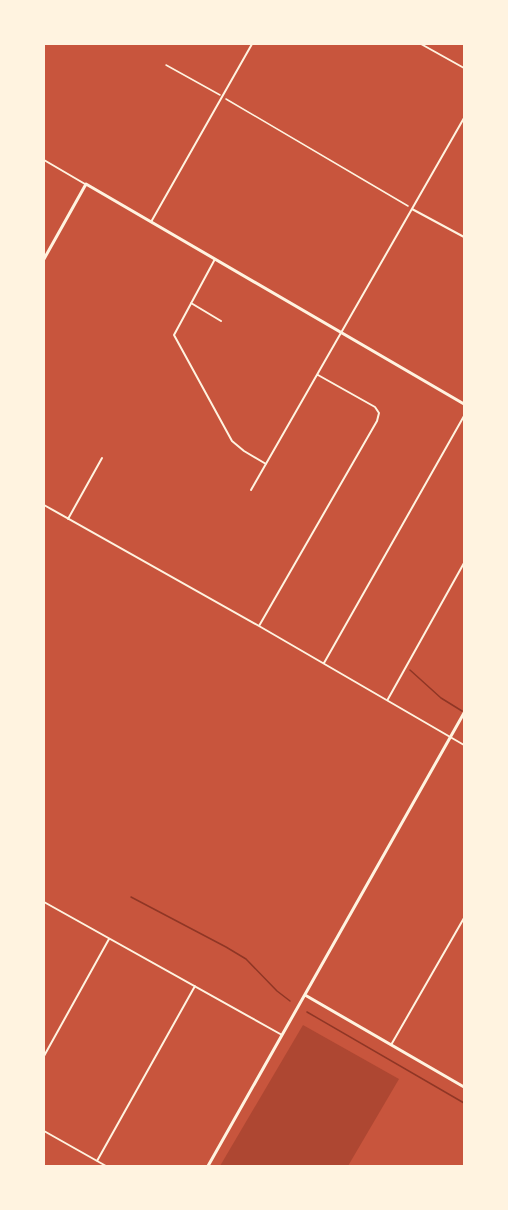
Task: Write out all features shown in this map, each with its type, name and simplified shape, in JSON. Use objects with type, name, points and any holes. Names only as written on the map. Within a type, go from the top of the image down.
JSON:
[{"type":"street","points":[[151,222],[252,44]]},
{"type":"street","points":[[421,44],[465,68]]},
{"type":"street","points":[[251,490],[465,118]]},
{"type":"street","points":[[44,160],[465,404]]},
{"type":"street","points":[[44,259],[86,184]]},
{"type":"street","points":[[412,209],[465,237]]},
{"type":"street","points":[[215,259],[174,335],[232,441],[266,464]]},
{"type":"street","points":[[191,303],[221,321]]},
{"type":"street","points":[[259,626],[377,421],[378,413],[375,407],[318,375]]},
{"type":"street","points":[[324,663],[465,416]]},
{"type":"street","points":[[68,519],[102,458]]},
{"type":"street","points":[[44,506],[465,745]]},
{"type":"street","points":[[387,700],[465,563]]},
{"type":"street","points":[[208,1167],[465,713]]},
{"type":"street","points":[[44,902],[282,1035]]},
{"type":"street","points":[[391,1044],[465,918]]},
{"type":"street","points":[[44,1056],[109,939]]},
{"type":"street","points":[[97,1161],[195,986]]},
{"type":"street","points":[[305,995],[465,1088]]},
{"type":"street","points":[[44,1131],[106,1167]]},
{"type":"path","points":[[166,64],[412,209]]},
{"type":"shaded area","points":[[303,1025],[399,1079],[348,1166],[220,1166]]},
{"type":"waterway","points":[[410,670],[441,698],[462,711]]},
{"type":"waterway","points":[[131,897],[246,959],[290,1001]]},
{"type":"waterway","points":[[307,1012],[464,1103]]}]
